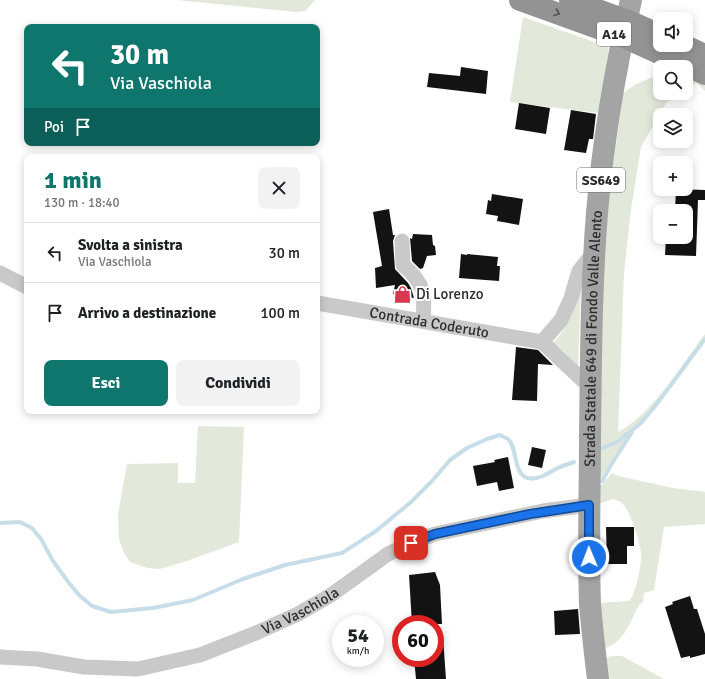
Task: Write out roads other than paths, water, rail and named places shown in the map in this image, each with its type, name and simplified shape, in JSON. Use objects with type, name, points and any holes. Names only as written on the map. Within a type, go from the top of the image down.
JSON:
[{"type":"highway","name":"A14","points":[[520,0],[628,39],[705,74]]},
{"type":"highway","name":"A14","points":[[570,0],[631,22],[653,32]]},
{"type":"highway","points":[[693,50],[705,55]]},
{"type":"main road","name":"Strada Statale 649 di Fondo Valle Alento","points":[[598,679],[590,605],[589,505],[595,251],[597,212],[604,154],[620,52],[631,0]]},
{"type":"street","points":[[402,241],[403,265],[413,273],[418,280],[423,293],[423,321]]},
{"type":"street","points":[[591,388],[542,342],[561,320],[571,298],[579,271],[595,251]]},
{"type":"street","points":[[0,273],[24,285]]},
{"type":"street","name":"Contrada Coderuto","points":[[320,304],[542,342]]},
{"type":"street","name":"Via Vaschiola","points":[[0,657],[37,659],[84,667],[138,669],[200,655],[256,633],[298,614],[331,595],[388,554],[411,543],[435,534],[536,512],[589,505]]},
{"type":"waterway","points":[[598,450],[617,442],[641,423],[705,339]]},
{"type":"waterway","points":[[602,481],[632,432]]},
{"type":"waterway","points":[[0,523],[20,522],[32,528],[41,539],[53,561],[69,583],[79,595],[92,606],[111,612],[153,608],[193,600],[243,579],[285,565],[342,553],[376,531],[411,502],[450,460],[467,448],[487,439],[500,435],[508,439],[514,450],[519,470],[528,478],[541,477],[574,462]]},
{"type":"place","name":"Di Lorenzo","points":[[403,294]]}]
